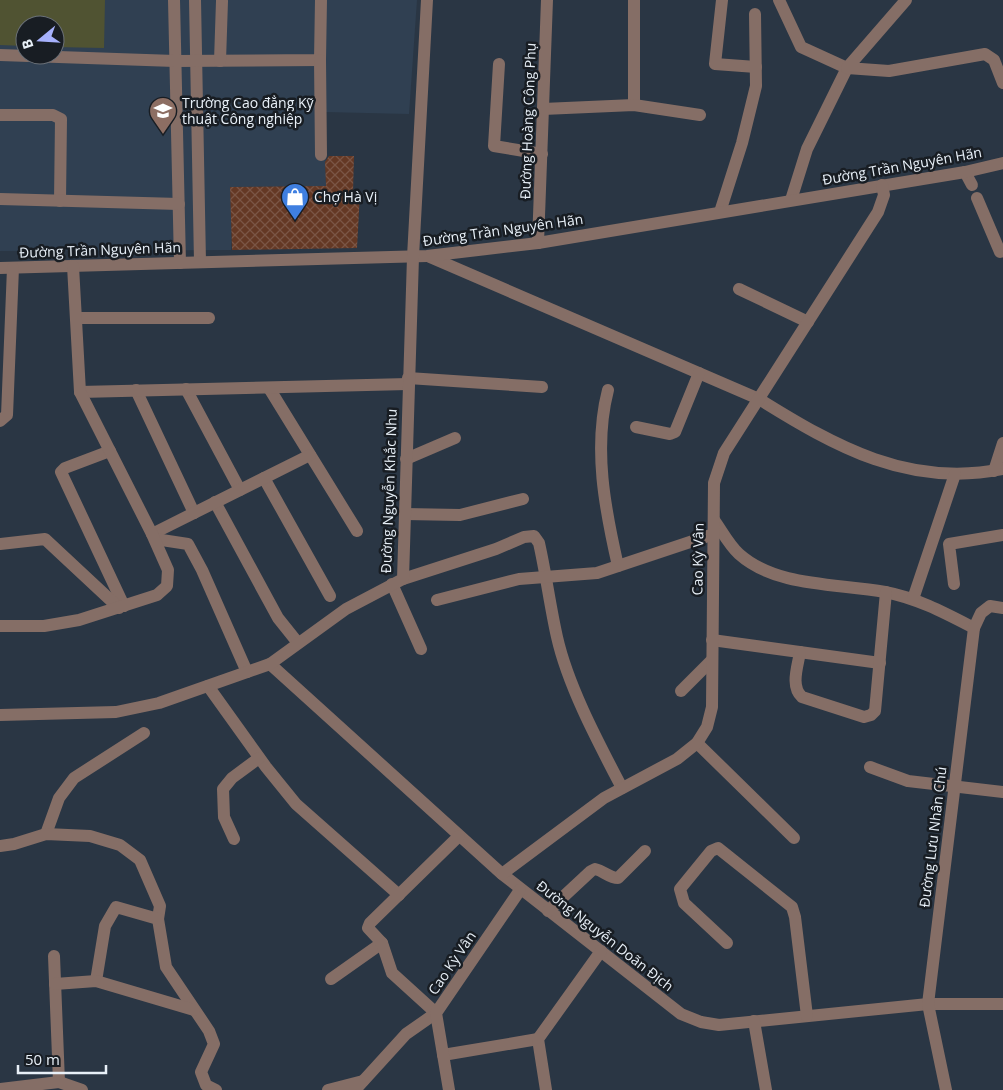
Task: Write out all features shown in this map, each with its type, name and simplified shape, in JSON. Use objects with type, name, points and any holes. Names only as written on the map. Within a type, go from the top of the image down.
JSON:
[{"type":"street","points":[[174,0],[180,263]]},
{"type":"street","points":[[195,0],[200,262]]},
{"type":"street","points":[[320,155],[321,0]]},
{"type":"street","name":"Đường Nguyễn Khắc Nhu","points":[[0,715],[116,712],[159,703],[270,664],[346,609],[398,581],[405,514],[412,257],[428,0]]},
{"type":"street","name":"Đường Hoàng Công Phụ","points":[[538,243],[547,0]]},
{"type":"street","points":[[634,0],[634,105]]},
{"type":"street","points":[[722,0],[715,64],[756,67]]},
{"type":"street","points":[[779,0],[801,47],[847,68],[889,71],[985,54],[994,60],[1003,83]]},
{"type":"street","points":[[791,200],[807,149],[847,68],[906,0]]},
{"type":"street","points":[[220,61],[222,1]]},
{"type":"street","points":[[720,212],[749,117],[756,86],[755,14]]},
{"type":"street","points":[[0,55],[175,61],[320,60]]},
{"type":"street","points":[[499,64],[494,146],[542,154]]},
{"type":"street","points":[[543,109],[634,105],[700,115]]},
{"type":"street","points":[[0,115],[53,115],[61,118],[60,201]]},
{"type":"street","points":[[178,148],[197,147]]},
{"type":"street","name":"Đường Trần Nguyên Hãn","points":[[0,268],[427,256],[538,243],[966,172],[1003,163]]},
{"type":"street","points":[[966,172],[972,185]]},
{"type":"street","name":"Cao Kỳ Vân","points":[[697,744],[706,727],[712,706],[714,483],[724,453],[878,212],[884,195],[882,185]]},
{"type":"street","points":[[977,198],[1000,252]]},
{"type":"street","points":[[0,199],[179,204]]},
{"type":"street","points":[[427,256],[759,399],[806,428],[862,456],[906,468],[955,474],[1000,472],[1003,443]]},
{"type":"street","points":[[0,626],[44,626],[79,620],[158,595],[167,586],[168,570],[154,537],[80,392],[73,266]]},
{"type":"street","points":[[0,421],[7,415],[14,268]]},
{"type":"street","points":[[739,289],[808,322]]},
{"type":"street","points":[[76,318],[209,318]]},
{"type":"street","points":[[636,427],[670,434],[675,432],[699,373]]},
{"type":"street","points":[[80,392],[269,388],[408,381],[542,387]]},
{"type":"street","points":[[269,388],[357,531]]},
{"type":"street","points":[[186,389],[240,490]]},
{"type":"street","points":[[136,390],[194,513]]},
{"type":"street","points":[[608,390],[602,412],[600,441],[604,495],[618,566]]},
{"type":"street","points":[[406,459],[455,438]]},
{"type":"street","points":[[110,451],[66,468],[61,472],[122,607]]},
{"type":"street","points":[[154,537],[194,513],[310,455]]},
{"type":"street","points":[[913,599],[955,474]]},
{"type":"street","points":[[264,478],[330,596]]},
{"type":"street","points":[[405,514],[460,515],[523,499]]},
{"type":"street","points":[[215,502],[278,618],[298,644]]},
{"type":"street","points":[[714,520],[738,553],[753,565],[798,580],[886,592],[913,599],[974,628]]},
{"type":"street","points":[[437,600],[494,584],[547,576],[576,576],[618,566],[714,534]]},
{"type":"street","points":[[954,584],[949,544],[1003,535]]},
{"type":"street","points":[[421,649],[398,581],[496,549],[524,537],[534,536],[539,543],[547,576],[557,637],[564,663],[600,746],[622,788]]},
{"type":"street","points":[[154,537],[188,544],[202,570],[246,672]]},
{"type":"street","points":[[0,544],[45,539],[122,607]]},
{"type":"street","points":[[800,652],[795,686],[797,692],[802,697],[864,717],[871,715],[875,711],[886,592]]},
{"type":"street","name":"Đường Lưu Nhân Chú","points":[[946,1090],[928,1004],[974,628],[980,613],[990,606],[1003,608]]},
{"type":"street","points":[[712,640],[880,663]]},
{"type":"street","points":[[681,691],[712,660]]},
{"type":"street","name":"Đường Nguyễn Doãn Địch","points":[[270,664],[520,890],[681,1014],[701,1022],[719,1025],[928,1004],[1003,1004]]},
{"type":"street","points":[[208,686],[296,804],[399,895]]},
{"type":"street","points":[[46,834],[59,798],[74,778],[144,733]]},
{"type":"street","points":[[502,874],[573,819],[622,788],[677,758],[697,744],[794,838]]},
{"type":"street","points":[[234,839],[224,817],[223,789],[232,778],[260,758]]},
{"type":"street","points":[[870,767],[908,780],[1003,792]]},
{"type":"street","points":[[0,846],[14,844],[46,834],[90,836],[120,845],[140,860],[160,906],[158,919],[166,967],[214,1044],[201,1072],[206,1085],[216,1090]]},
{"type":"street","points":[[328,1090],[359,1086],[406,1034],[436,1014],[392,974],[382,943],[368,928],[370,923],[459,836]]},
{"type":"street","points":[[726,943],[684,903],[680,895],[680,890],[711,851],[718,848],[792,907],[808,1016]]},
{"type":"street","points":[[548,911],[591,871],[600,870],[611,878],[618,878],[645,851]]},
{"type":"street","name":"Cao Kỳ Vân","points":[[449,1090],[436,1014],[520,890]]},
{"type":"street","points":[[96,981],[105,926],[116,907],[158,919]]},
{"type":"street","points":[[331,979],[382,943]]},
{"type":"street","points":[[546,1090],[538,1039],[600,951]]},
{"type":"street","points":[[54,956],[59,1082]]},
{"type":"street","points":[[55,984],[96,981],[194,1010]]},
{"type":"street","points":[[754,1021],[766,1090]]},
{"type":"street","points":[[443,1055],[538,1039]]},
{"type":"street","points":[[0,1089],[59,1082],[82,1090]]},
{"type":"shaded area","name":"Trường Cao đẳng Kỹ thuật Công nghiệp","points":[[0,0],[417,0],[409,114],[325,112],[326,186],[231,187],[231,250],[0,251]]},
{"type":"green space","points":[[0,0],[105,0],[104,48],[65,47],[65,15],[15,15],[15,46],[0,45]]},
{"type":"building","name":"Chợ Hà Vị","points":[[329,156],[354,156],[353,192],[360,193],[357,248],[232,250],[230,187],[326,186],[325,162]]},
{"type":"place","name":"Trường Cao đẳng Kỹ thuật Công nghiệp","points":[[163,135]]},
{"type":"place","name":"Chợ Hà Vị","points":[[295,221]]}]
